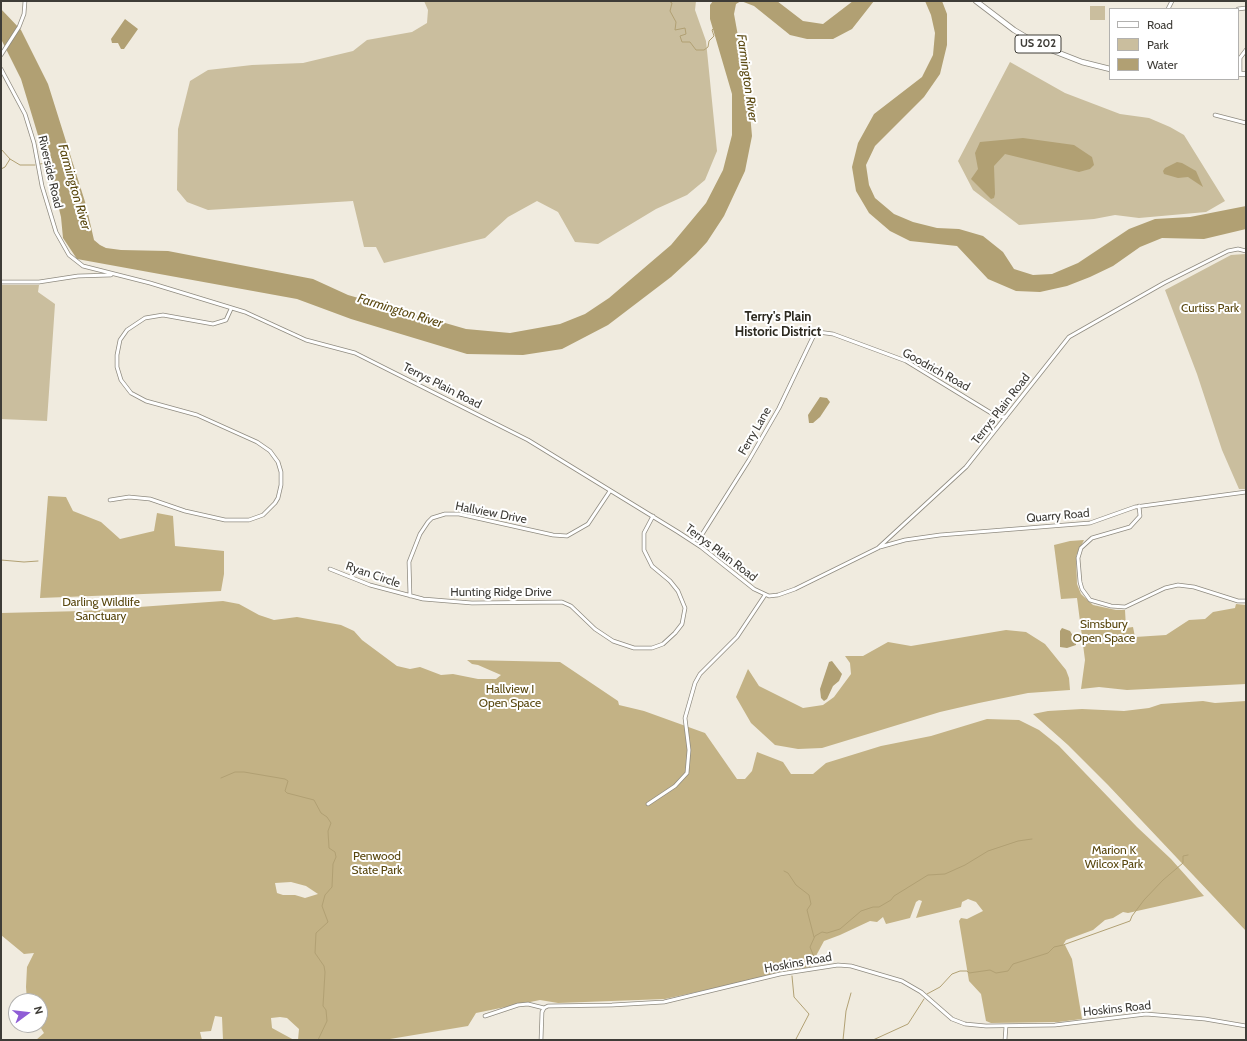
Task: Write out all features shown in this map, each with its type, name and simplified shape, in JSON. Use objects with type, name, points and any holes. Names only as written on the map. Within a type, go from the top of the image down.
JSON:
[{"type":"highway","name":"US 202","points":[[976,1],[1014,30],[1041,46],[1076,60],[1109,69]]},
{"type":"street","points":[[1,55],[19,27],[24,14],[25,1]]},
{"type":"street","points":[[1242,74],[1240,58],[1246,50]]},
{"type":"street","name":"Riverside Road","points":[[1,69],[25,114],[34,143],[42,186],[62,245],[68,255],[83,266],[115,276]]},
{"type":"street","points":[[1215,115],[1246,123]]},
{"type":"street","name":"Terrys Plain Road","points":[[115,276],[150,283],[231,309],[245,312],[306,340],[355,353],[528,440],[701,546],[754,589],[765,595],[778,595],[795,589],[878,548],[890,538],[966,468],[1053,356],[1075,333],[1164,283],[1228,251],[1238,249],[1246,251]]},
{"type":"street","points":[[1,282],[40,282],[78,276],[115,276]]},
{"type":"street","points":[[110,500],[134,497],[150,499],[185,511],[225,520],[249,520],[263,515],[275,503],[278,498],[281,472],[278,462],[270,451],[257,442],[197,415],[146,401],[131,393],[121,380],[117,367],[117,355],[120,340],[127,330],[145,318],[163,314],[205,324],[217,324],[226,320],[231,309]]},
{"type":"street","name":"Goodrich Road","points":[[818,332],[829,333],[906,361],[996,416],[1006,417]]},
{"type":"street","name":"Ferry Lane","points":[[692,541],[701,536],[769,426],[813,337],[818,332]]},
{"type":"street","name":"Goodrich Road","points":[[996,416],[1001,424]]},
{"type":"street","name":"Hallview Drive","points":[[410,596],[409,562],[420,534],[432,518],[445,514],[459,514],[553,535],[567,536],[588,524],[610,491]]},
{"type":"street","name":"Quarry Road","points":[[878,548],[940,535],[1090,523],[1139,506],[1246,492]]},
{"type":"street","points":[[1139,506],[1140,516],[1133,525],[1092,538],[1081,548],[1078,558],[1080,582],[1082,589],[1090,600],[1111,606],[1124,606],[1165,588],[1178,586],[1194,587],[1238,601],[1246,601]]},
{"type":"street","name":"Hunting Ridge Drive","points":[[410,596],[462,603],[562,602],[571,606],[595,628],[613,641],[634,648],[658,647],[667,641],[679,628],[684,619],[685,608],[678,590],[652,566],[644,550],[644,533],[653,516]]},
{"type":"street","points":[[701,536],[701,546]]},
{"type":"street","points":[[890,538],[892,544]]},
{"type":"street","name":"Ryan Circle","points":[[330,569],[370,585],[410,596]]},
{"type":"street","points":[[648,804],[675,786],[687,773],[689,750],[685,718],[695,683],[700,674],[737,637],[765,595]]},
{"type":"street","name":"Hoskins Road","points":[[485,1016],[518,1005],[528,1004],[544,1008],[548,1006],[612,1005],[664,1002],[780,974],[843,965],[902,981],[921,992],[958,1022],[973,1025],[1006,1026],[1066,1024],[1146,1014],[1205,1019],[1246,1026]]},
{"type":"street","points":[[541,1040],[542,1012],[544,1008]]},
{"type":"street","points":[[1005,1040],[1006,1026]]},
{"type":"green space","points":[[424,1],[696,1],[695,10],[706,41],[717,151],[705,180],[687,195],[656,209],[598,244],[575,242],[558,212],[537,201],[508,217],[485,238],[384,263],[376,247],[364,247],[353,201],[208,210],[187,202],[177,190],[178,129],[190,81],[208,70],[252,65],[303,63],[353,51],[367,40],[412,32],[427,23],[428,10]]},
{"type":"green space","points":[[1090,6],[1105,6],[1105,20],[1090,20]]},
{"type":"green space","points":[[1010,62],[1065,93],[1120,114],[1149,118],[1184,135],[1225,201],[1206,212],[1139,218],[1115,215],[1094,219],[1019,225],[973,190],[958,161]]},
{"type":"green space","name":"Curtiss Park","points":[[1245,254],[1246,489],[1239,489],[1222,450],[1197,374],[1165,290],[1231,255]]},
{"type":"green space","points":[[1,285],[39,285],[38,292],[55,304],[47,421],[1,419]]},
{"type":"green space","points":[[48,496],[66,497],[73,511],[101,522],[120,539],[154,531],[157,513],[173,516],[175,546],[224,551],[224,574],[221,591],[40,598]]},
{"type":"green space","name":"Simsbury Open Space","points":[[1084,540],[1076,556],[1077,584],[1081,594],[1093,605],[1116,610],[1125,610],[1126,628],[1133,627],[1135,637],[1166,635],[1189,620],[1205,619],[1213,612],[1235,608],[1236,604],[1246,605],[1246,684],[1127,690],[1099,687],[1081,689],[1085,660],[1077,598],[1061,599],[1054,545],[1070,541]]},
{"type":"green space","points":[[223,601],[239,604],[259,615],[274,620],[297,617],[341,625],[354,631],[362,640],[397,666],[410,669],[420,667],[441,675],[453,674],[478,679],[496,679],[501,675],[472,664],[467,660],[560,662],[618,701],[619,705],[644,711],[705,733],[737,779],[745,779],[752,771],[757,752],[783,762],[791,774],[813,774],[826,763],[881,746],[931,736],[987,719],[1019,720],[1039,730],[1059,746],[1137,827],[1171,859],[1204,896],[1128,913],[1123,912],[1113,918],[1105,920],[1093,930],[1066,940],[1063,945],[1065,945],[1072,959],[1082,1019],[1058,1022],[991,1023],[986,1021],[981,994],[969,981],[959,921],[961,918],[967,919],[983,911],[976,902],[968,899],[962,902],[961,907],[916,918],[922,901],[919,900],[916,902],[910,918],[886,924],[883,917],[877,922],[870,921],[824,941],[810,967],[665,999],[558,1003],[540,1000],[476,1013],[468,1026],[384,1040],[298,1040],[299,1029],[287,1018],[280,1017],[271,1018],[272,1028],[294,1040],[223,1040],[222,1017],[215,1016],[211,1031],[200,1032],[202,1040],[36,1040],[44,1033],[48,1033],[48,993],[26,993],[27,967],[34,953],[24,954],[1,935],[1,613],[83,611]],"holes":[[[291,882],[306,886],[318,894],[305,898],[295,895],[283,895],[277,893],[275,883]]]},
{"type":"green space","points":[[1006,630],[1026,632],[1045,644],[1066,670],[1069,678],[1070,690],[1028,693],[979,703],[940,712],[822,748],[798,749],[775,745],[751,723],[736,697],[748,669],[759,686],[803,708],[823,705],[834,697],[851,674],[850,663],[845,656],[863,656],[888,642],[911,646]]},
{"type":"green space","points":[[1203,701],[1215,703],[1246,701],[1246,931],[1108,785],[1068,745],[1033,714],[1048,711],[1082,709],[1124,711],[1149,708],[1161,704]]},
{"type":"water","name":"Farmington River","points":[[713,1],[741,1],[736,4],[734,14],[748,91],[752,136],[745,171],[724,216],[707,242],[696,254],[671,277],[608,325],[562,349],[523,355],[467,354],[351,319],[297,299],[77,259],[63,238],[61,217],[53,185],[21,79],[1,39],[1,9],[21,30],[48,84],[86,205],[94,240],[100,245],[106,248],[121,250],[168,251],[313,279],[348,295],[466,329],[510,333],[560,324],[585,314],[609,298],[671,245],[706,203],[723,170],[732,135],[732,94],[710,19],[710,5]]},
{"type":"water","points":[[741,1],[777,1],[803,21],[823,24],[853,1],[874,1],[852,29],[833,39],[807,39],[790,35],[754,6]]},
{"type":"water","points":[[925,1],[942,1],[947,14],[947,45],[940,74],[924,97],[875,146],[866,165],[869,185],[875,198],[894,214],[913,222],[937,228],[959,229],[983,236],[1003,252],[1014,269],[1033,275],[1052,274],[1078,263],[1129,229],[1155,219],[1190,217],[1246,206],[1246,229],[1204,239],[1162,238],[1140,247],[1113,266],[1090,277],[1067,286],[1040,292],[1016,291],[988,279],[957,246],[910,241],[890,231],[869,213],[856,191],[852,167],[858,143],[874,114],[922,77],[933,55],[935,33],[931,15]]},
{"type":"water","points":[[125,19],[138,29],[124,49],[121,49],[118,43],[112,43],[111,39]]},
{"type":"water","points":[[1023,138],[1074,145],[1092,157],[1094,165],[1090,169],[1079,172],[1005,154],[994,166],[995,194],[994,198],[991,199],[971,179],[978,169],[975,153],[980,142]]},
{"type":"water","points":[[1177,162],[1182,163],[1196,171],[1203,187],[1188,177],[1178,178],[1164,174],[1163,171],[1165,168]]},
{"type":"water","points":[[820,397],[827,398],[830,402],[820,417],[813,423],[809,423],[808,415]]},
{"type":"water","points":[[1062,628],[1070,631],[1076,641],[1076,645],[1067,648],[1060,647],[1060,631]]},
{"type":"water","points":[[832,661],[842,674],[839,681],[833,686],[827,699],[824,701],[821,698],[820,689],[829,662]]},
{"type":"waterway","points":[[669,1],[672,3],[670,11],[676,22],[675,30],[685,28],[686,34],[680,36],[682,42],[690,42],[696,50],[704,50],[708,47],[709,41],[714,36],[712,30],[714,28]]},
{"type":"waterway","points":[[1,149],[10,159]]},
{"type":"waterway","points":[[1,169],[5,167],[10,159],[20,165],[35,165]]},
{"type":"waterway","points":[[40,164],[46,163]]},
{"type":"waterway","points":[[1,560],[24,562],[38,561]]},
{"type":"waterway","points":[[221,778],[235,772],[244,772],[285,779],[288,781],[285,791],[287,793],[314,800],[321,813],[327,817],[331,823],[328,831],[329,848],[335,852],[336,857],[333,864],[332,887],[325,895],[322,906],[328,922],[316,933],[315,953],[324,966],[325,972],[323,1006],[326,1010],[327,1021],[318,1040]]},
{"type":"waterway","points":[[793,970],[795,967],[809,964],[814,957],[810,947],[815,936],[822,932],[827,933],[840,929],[861,911],[873,907],[879,907],[928,875],[945,874],[965,865],[988,851],[1018,841],[1032,839]]},
{"type":"waterway","points":[[927,994],[940,987],[952,974],[960,971],[967,971],[969,973],[990,970],[996,973],[1008,971],[1013,964],[1048,953],[1054,947],[1130,921],[1144,900],[1163,880],[1183,863],[1183,856],[1188,855]]},
{"type":"waterway","points":[[784,871],[788,873],[796,885],[809,895],[811,904],[807,910],[814,937]]},
{"type":"waterway","points":[[792,976],[794,997],[809,1014],[796,1039],[798,1040]]},
{"type":"waterway","points":[[843,1040],[846,1011],[851,993]]},
{"type":"waterway","points":[[873,1040],[908,1024],[924,999]]},
{"type":"district","name":"Terry's Plain Historic District","points":[[778,324]]},
{"type":"park label","name":"Darling Wildlife Sanctuary","points":[[101,609]]},
{"type":"park label","name":"Hallview I Open Space","points":[[510,696]]},
{"type":"park label","name":"Marion K Wilcox Park","points":[[1114,857]]},
{"type":"park label","name":"Penwood State Park","points":[[377,863]]}]
